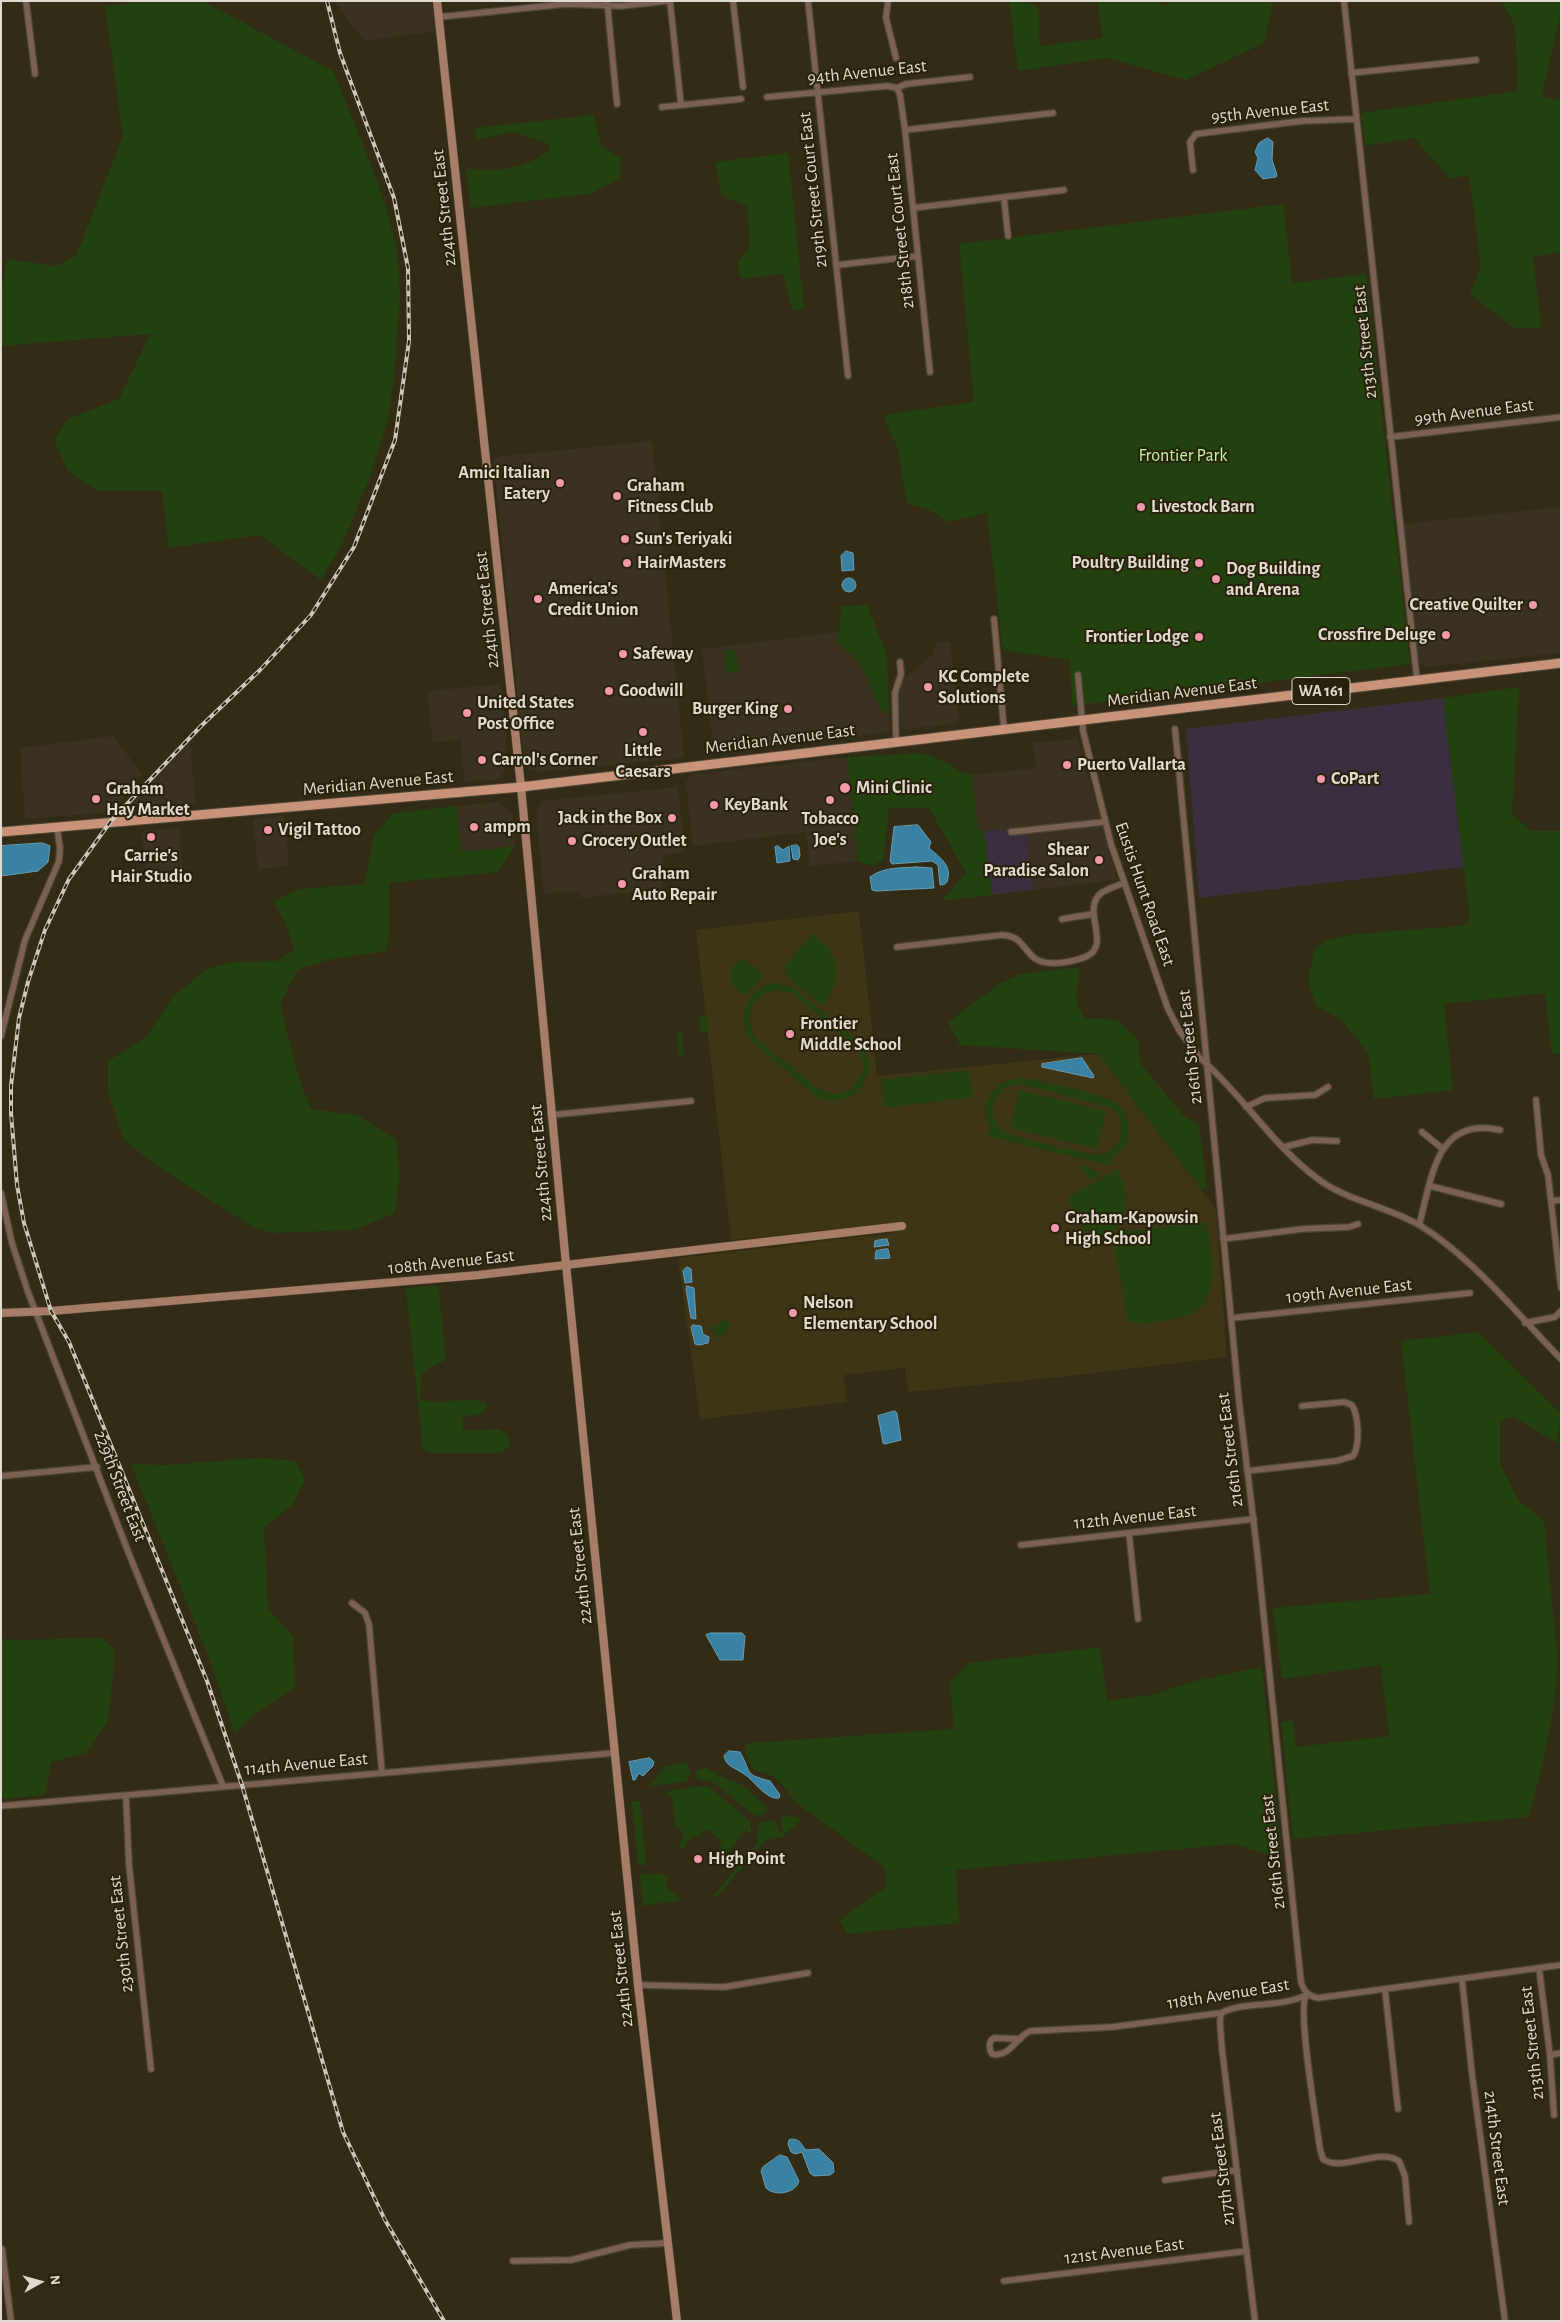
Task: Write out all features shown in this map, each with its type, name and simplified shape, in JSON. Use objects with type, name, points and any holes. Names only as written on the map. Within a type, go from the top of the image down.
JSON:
[{"type":"main road","name":"224th Street East","points":[[437,1],[521,787],[614,1753],[638,1985],[677,2321]]},
{"type":"main road","name":"Meridian Avenue East","points":[[1,832],[521,787],[1561,663]]},
{"type":"main road","name":"108th Avenue East","points":[[1,1313],[498,1274],[566,1264],[902,1226]]},
{"type":"street","points":[[26,1],[34,74]]},
{"type":"street","points":[[439,17],[566,4],[666,1]]},
{"type":"street","points":[[670,1],[681,105]]},
{"type":"street","points":[[733,1],[743,87]]},
{"type":"street","name":"219th Street Court East","points":[[808,1],[848,376]]},
{"type":"street","points":[[888,1],[886,18],[896,58]]},
{"type":"street","name":"213th Street East","points":[[1344,1],[1417,680]]},
{"type":"street","points":[[607,4],[618,104]]},
{"type":"street","points":[[1351,74],[1476,60]]},
{"type":"street","name":"94th Avenue East","points":[[767,97],[887,86],[897,88],[906,84],[970,77]]},
{"type":"street","name":"218th Street Court East","points":[[897,88],[900,95],[905,130],[930,372]]},
{"type":"street","points":[[662,107],[741,99]]},
{"type":"street","points":[[905,130],[1053,113]]},
{"type":"street","name":"95th Avenue East","points":[[1193,170],[1190,142],[1196,134],[1302,121],[1356,119]]},
{"type":"street","points":[[913,208],[1064,190]]},
{"type":"street","points":[[1004,198],[1008,236]]},
{"type":"street","points":[[837,265],[918,256]]},
{"type":"street","name":"99th Avenue East","points":[[1390,437],[1561,417]]},
{"type":"street","points":[[994,619],[1004,729]]},
{"type":"street","points":[[896,741],[894,703],[901,674],[900,662]]},
{"type":"street","name":"Eustis Hunt Road East","points":[[1078,675],[1082,720],[1104,822],[1173,1020],[1184,1037],[1246,1107],[1309,1172],[1332,1189],[1419,1225],[1475,1270],[1561,1359]]},
{"type":"street","name":"216th Street East","points":[[1175,729],[1223,1239],[1247,1471],[1254,1519],[1300,1977],[1308,1994],[1303,2004],[1320,2149],[1326,2161],[1333,2163],[1390,2156],[1399,2161],[1404,2169],[1409,2222]]},
{"type":"street","points":[[1011,832],[1104,822]]},
{"type":"street","points":[[1,1036],[25,940],[59,861],[58,828]]},
{"type":"street","points":[[898,947],[1009,935],[1022,942],[1036,960],[1042,962],[1067,962],[1081,959],[1093,950],[1098,934],[1093,914],[1095,900],[1101,893],[1124,883]]},
{"type":"street","points":[[1062,919],[1093,914]]},
{"type":"street","points":[[1246,1107],[1265,1098],[1315,1095],[1328,1088]]},
{"type":"street","points":[[1536,1100],[1542,1155],[1548,1175],[1561,1288]]},
{"type":"street","points":[[551,1114],[691,1101]]},
{"type":"street","points":[[1419,1225],[1436,1162],[1443,1149],[1458,1136],[1473,1127],[1500,1130]]},
{"type":"street","points":[[1422,1132],[1443,1149]]},
{"type":"street","points":[[1284,1147],[1312,1140],[1337,1141]]},
{"type":"street","points":[[1430,1186],[1501,1204]]},
{"type":"street","name":"229th Street East","points":[[1,1193],[12,1243],[36,1311],[129,1554],[223,1786]]},
{"type":"street","points":[[1551,1201],[1561,1200]]},
{"type":"street","points":[[1223,1239],[1302,1229],[1349,1227],[1358,1224]]},
{"type":"street","name":"109th Avenue East","points":[[1232,1318],[1470,1293]]},
{"type":"street","points":[[1525,1323],[1555,1317],[1561,1311]]},
{"type":"street","points":[[1247,1471],[1336,1461],[1353,1456],[1356,1450],[1357,1429],[1352,1405],[1344,1402],[1302,1406]]},
{"type":"street","points":[[1,1476],[97,1467]]},
{"type":"street","name":"112th Avenue East","points":[[1020,1545],[1254,1519]]},
{"type":"street","points":[[1129,1533],[1138,1619]]},
{"type":"street","points":[[352,1603],[365,1613],[369,1624],[382,1773]]},
{"type":"street","name":"114th Avenue East","points":[[1,1806],[614,1753]]},
{"type":"street","name":"230th Street East","points":[[126,1796],[129,1865],[151,2069]]},
{"type":"street","name":"118th Avenue East","points":[[1020,2039],[994,2038],[990,2045],[990,2050],[992,2054],[1007,2052],[1030,2031],[1112,2027],[1221,2013],[1234,2009],[1294,2001],[1308,1994],[1318,1998],[1561,1965]]},
{"type":"street","name":"213th Street East","points":[[1539,1968],[1550,2054],[1554,2115]]},
{"type":"street","points":[[638,1985],[724,1987],[808,1974]]},
{"type":"street","name":"214th Street East","points":[[1462,1979],[1472,2074],[1505,2321]]},
{"type":"street","points":[[1385,1990],[1398,2109]]},
{"type":"street","name":"217th Street East","points":[[1221,2013],[1221,2040],[1255,2321]]},
{"type":"street","points":[[1550,2054],[1561,2053]]},
{"type":"street","points":[[1165,2180],[1237,2170]]},
{"type":"street","points":[[513,2261],[571,2260],[630,2245],[668,2243]]},
{"type":"street","points":[[2,2249],[11,2321]]},
{"type":"street","name":"121st Avenue East","points":[[1004,2281],[1247,2251]]},
{"type":"shaded area","points":[[334,1],[432,1],[436,31],[364,41]]},
{"type":"shaded area","points":[[652,441],[684,758],[540,772],[530,769],[524,762],[493,457]]},
{"type":"shaded area","points":[[1561,507],[1561,653],[1425,667],[1416,661],[1403,524]]},
{"type":"shaded area","points":[[839,632],[838,642],[860,663],[882,712],[889,715],[890,732],[714,753],[702,649]]},
{"type":"shaded area","points":[[936,642],[950,642],[959,723],[901,730],[898,700],[899,687],[905,678],[933,654]]},
{"type":"shaded area","points":[[501,684],[507,736],[505,747],[506,769],[499,779],[464,782],[461,740],[433,742],[427,691]]},
{"type":"shaded area","name":"CoPart","points":[[1443,698],[1464,867],[1199,898],[1186,729]]},
{"type":"shaded area","points":[[113,736],[142,774],[113,812],[25,819],[20,748]]},
{"type":"shaded area","points":[[1078,739],[1117,880],[1033,890],[1026,834],[1009,835],[1003,830],[984,832],[978,830],[972,775],[1036,768],[1033,743]]},
{"type":"shaded area","points":[[190,741],[195,804],[125,809]]},
{"type":"shaded area","points":[[847,757],[858,861],[810,866],[806,832],[693,846],[686,782],[692,774]]},
{"type":"shaded area","points":[[678,787],[685,852],[663,855],[662,889],[580,898],[579,891],[544,894],[536,812],[542,801]]},
{"type":"shaded area","points":[[497,802],[512,813],[515,846],[461,853],[456,806]]},
{"type":"shaded area","points":[[284,816],[289,866],[258,869],[253,819]]},
{"type":"shaded area","points":[[179,828],[183,869],[146,872],[142,831]]},
{"type":"shaded area","points":[[1003,829],[1009,835],[1026,834],[1033,890],[992,895],[984,832]]},
{"type":"shaded area","points":[[859,911],[877,1076],[1098,1054],[1216,1209],[1227,1357],[1070,1376],[908,1392],[905,1368],[844,1375],[847,1402],[700,1419],[678,1258],[893,1233],[893,1223],[731,1240],[696,930]]},
{"type":"green space","points":[[153,1],[203,1],[333,71],[372,167],[387,210],[397,250],[400,293],[389,415],[371,474],[344,540],[321,580],[260,535],[169,548],[162,491],[97,491],[67,470],[54,440],[68,419],[119,399],[150,334],[1,346],[1,291],[7,259],[56,266],[76,256],[123,136],[105,6]]},
{"type":"green space","points":[[1009,1],[1021,1],[1038,7],[1040,46],[1102,38],[1098,1],[1154,1],[1165,6],[1171,1],[1273,1],[1264,43],[1186,80],[1107,58],[1018,71]]},
{"type":"green space","points":[[1501,1],[1561,1],[1561,10],[1542,96],[1561,101],[1561,252],[1533,257],[1541,328],[1514,328],[1470,294],[1481,265],[1469,175],[1451,179],[1414,138],[1365,146],[1361,113],[1518,91],[1515,26]]},
{"type":"green space","points":[[593,115],[602,146],[621,158],[619,179],[589,194],[471,208],[466,169],[490,170],[519,166],[549,151],[548,144],[513,132],[476,140],[475,128]]},
{"type":"green space","points":[[788,153],[804,309],[792,310],[783,274],[741,279],[737,264],[750,246],[747,206],[722,196],[715,162]]},
{"type":"green space","name":"Frontier Park","points":[[1283,204],[1292,283],[1366,274],[1410,664],[1072,706],[1070,660],[1003,650],[987,513],[948,522],[929,510],[907,503],[898,450],[883,415],[974,402],[959,244]]},
{"type":"green space","points":[[867,605],[887,655],[889,715],[882,712],[860,663],[838,642],[842,606]]},
{"type":"green space","points":[[736,650],[738,671],[727,673],[724,651]]},
{"type":"green space","points":[[1519,687],[1512,814],[1531,831],[1561,831],[1561,1053],[1552,1054],[1545,993],[1444,1004],[1453,1090],[1374,1099],[1368,1053],[1342,1020],[1316,1006],[1308,981],[1314,950],[1327,940],[1355,934],[1462,926],[1470,920],[1443,698]]},
{"type":"green space","points":[[922,753],[951,764],[958,771],[972,775],[978,830],[984,832],[992,895],[941,901],[966,873],[929,808],[889,808],[883,860],[872,866],[858,861],[847,757]]},
{"type":"green space","points":[[456,806],[461,852],[515,846],[498,872],[389,883],[389,931],[386,951],[327,960],[297,970],[280,1005],[298,1075],[311,1109],[357,1115],[397,1140],[399,1178],[395,1213],[354,1230],[272,1233],[253,1227],[163,1170],[124,1140],[108,1091],[108,1061],[146,1037],[173,997],[206,969],[231,962],[277,961],[294,950],[286,924],[273,901],[300,889],[365,884],[374,835],[394,813]]},
{"type":"green space","points":[[813,933],[830,950],[836,967],[834,986],[823,1007],[786,975],[785,966]]},
{"type":"green space","points":[[743,958],[762,974],[762,977],[747,995],[735,988],[731,981],[732,967]]},
{"type":"green space","points":[[1080,967],[1076,1000],[1084,1018],[1117,1020],[1138,1039],[1140,1063],[1184,1116],[1199,1125],[1207,1187],[1202,1190],[1098,1054],[960,1045],[948,1022],[999,984],[1021,974]]},
{"type":"green space","points":[[772,983],[793,987],[863,1046],[869,1062],[869,1070],[861,1087],[853,1095],[843,1100],[820,1100],[747,1037],[743,1018],[748,1000],[758,989]],"holes":[[[775,990],[792,993],[858,1048],[863,1062],[863,1070],[856,1084],[851,1089],[836,1094],[821,1091],[755,1038],[749,1021],[752,1006],[762,995]]]},
{"type":"green space","points":[[707,1015],[709,1032],[701,1033],[699,1016]]},
{"type":"green space","points":[[682,1031],[684,1055],[679,1055],[677,1032]]},
{"type":"green space","points":[[969,1070],[973,1097],[884,1108],[881,1080]]},
{"type":"green space","points":[[1016,1078],[1052,1084],[1098,1095],[1117,1103],[1128,1119],[1129,1135],[1124,1147],[1111,1158],[1113,1159],[1112,1166],[987,1136],[989,1129],[992,1130],[986,1113],[989,1097],[993,1090],[1007,1080]],"holes":[[[1020,1084],[1111,1108],[1121,1122],[1122,1130],[1120,1137],[1117,1144],[1111,1149],[1095,1155],[1019,1137],[1002,1130],[996,1124],[993,1103],[999,1092],[1009,1086]]]},
{"type":"green space","points":[[1019,1090],[1106,1111],[1097,1149],[1010,1128]]},
{"type":"green space","points":[[1081,1165],[1098,1172],[1097,1177],[1091,1180],[1079,1167]]},
{"type":"green space","points":[[1117,1169],[1125,1192],[1124,1214],[1113,1233],[1095,1248],[1068,1201],[1071,1195]]},
{"type":"green space","points":[[1207,1222],[1213,1263],[1213,1277],[1205,1301],[1196,1310],[1183,1317],[1137,1325],[1128,1319],[1113,1241],[1120,1232]]},
{"type":"green space","points":[[438,1285],[446,1360],[428,1368],[422,1374],[420,1394],[422,1399],[428,1401],[469,1400],[486,1403],[487,1407],[481,1414],[462,1418],[463,1431],[497,1429],[506,1433],[511,1445],[501,1453],[432,1453],[423,1449],[406,1288]]},
{"type":"green space","points":[[727,1319],[731,1327],[722,1336],[717,1338],[711,1327]]},
{"type":"green space","points":[[1478,1332],[1561,1414],[1557,1443],[1514,1417],[1500,1421],[1500,1464],[1518,1500],[1544,1521],[1556,1645],[1556,1683],[1550,1730],[1528,1817],[1293,1839],[1281,1722],[1293,1720],[1296,1747],[1389,1736],[1381,1665],[1282,1679],[1273,1608],[1430,1594],[1401,1341]]},
{"type":"green space","points":[[258,1458],[296,1461],[305,1480],[292,1505],[264,1528],[268,1609],[293,1636],[295,1687],[255,1714],[235,1734],[209,1658],[131,1464],[164,1465]]},
{"type":"green space","points":[[1,1638],[7,1640],[102,1638],[114,1649],[108,1722],[85,1753],[51,1762],[45,1795],[1,1799]]},
{"type":"green space","points":[[1100,1647],[1107,1701],[1151,1695],[1194,1681],[1262,1667],[1282,1859],[1235,1844],[956,1870],[959,1923],[847,1934],[840,1920],[887,1886],[885,1868],[798,1804],[778,1780],[753,1769],[747,1758],[745,1747],[748,1743],[954,1729],[950,1683],[969,1663]]},
{"type":"green space","points":[[686,1763],[690,1772],[686,1782],[650,1786],[664,1766]]},
{"type":"green space","points":[[705,1767],[724,1778],[741,1784],[766,1806],[767,1812],[760,1816],[754,1815],[713,1782],[697,1779],[696,1771]]},
{"type":"green space","points":[[704,1786],[710,1788],[750,1821],[752,1833],[746,1830],[717,1866],[711,1861],[722,1845],[718,1842],[720,1840],[709,1831],[703,1830],[698,1839],[693,1836],[683,1849],[679,1847],[684,1834],[675,1827],[672,1796],[666,1796],[667,1792],[671,1790]]},
{"type":"green space","points":[[632,1801],[640,1801],[646,1865],[638,1865]]},
{"type":"green space","points":[[783,1814],[799,1818],[800,1821],[782,1837],[765,1841],[717,1897],[714,1895],[759,1842],[756,1839],[760,1822],[772,1820],[776,1822],[780,1832],[783,1832],[781,1819]]},
{"type":"green space","points":[[662,1873],[668,1879],[666,1886],[682,1900],[643,1906],[640,1875]]},
{"type":"water","points":[[1268,138],[1273,142],[1272,160],[1277,175],[1276,177],[1263,179],[1255,170],[1258,158],[1255,152],[1259,143]]},
{"type":"water","points":[[846,551],[853,553],[854,570],[842,571],[841,556]]},
{"type":"water","points":[[849,578],[854,580],[856,585],[854,590],[849,592],[844,590],[842,585],[844,580]]},
{"type":"water","points":[[918,825],[931,842],[929,848],[946,864],[948,878],[945,884],[940,885],[938,865],[932,861],[892,864],[890,861],[894,827]]},
{"type":"water","points":[[43,843],[50,846],[48,862],[38,871],[1,876],[1,846]]},
{"type":"water","points":[[797,845],[800,856],[798,860],[793,859],[791,846]]},
{"type":"water","points":[[778,846],[783,850],[789,846],[790,861],[777,863],[775,847]]},
{"type":"water","points":[[932,868],[934,888],[872,890],[870,877],[875,874],[892,869]]},
{"type":"water","points":[[1082,1058],[1094,1076],[1093,1078],[1042,1067],[1042,1064]]},
{"type":"water","points":[[887,1239],[889,1245],[874,1247],[875,1241]]},
{"type":"water","points":[[888,1249],[890,1258],[875,1259],[876,1251]]},
{"type":"water","points":[[687,1267],[691,1269],[692,1282],[685,1283],[683,1271]]},
{"type":"water","points":[[687,1286],[694,1288],[696,1319],[691,1318]]},
{"type":"water","points":[[693,1325],[701,1326],[703,1334],[709,1337],[708,1343],[695,1344],[691,1327]]},
{"type":"water","points":[[895,1411],[897,1413],[901,1440],[885,1444],[883,1443],[878,1416]]},
{"type":"water","points":[[711,1633],[742,1633],[745,1636],[743,1660],[720,1660],[706,1635]]},
{"type":"water","points":[[729,1751],[740,1752],[749,1772],[770,1781],[780,1795],[779,1798],[769,1796],[748,1777],[729,1765],[724,1756]]},
{"type":"water","points":[[650,1758],[654,1762],[653,1766],[643,1776],[639,1773],[635,1780],[633,1780],[629,1762]]},
{"type":"water","points":[[789,2140],[799,2141],[806,2150],[819,2149],[833,2163],[834,2172],[830,2175],[814,2176],[810,2173],[802,2152],[795,2154],[791,2152],[788,2144]]},
{"type":"water","points":[[780,2155],[787,2157],[799,2181],[790,2191],[780,2193],[766,2188],[761,2171],[763,2167]]},
{"type":"railway","points":[[327,1],[340,53],[394,198],[408,268],[409,341],[395,440],[354,547],[311,615],[260,670],[201,726],[111,821],[69,879],[45,930],[28,982],[19,1018],[11,1086],[11,1113],[17,1185],[24,1223],[51,1311],[69,1342],[207,1681],[242,1785],[343,2132],[385,2220],[444,2321]]},
{"type":"place","name":"Amici Italian Eatery","points":[[560,483]]},
{"type":"place","name":"Graham Fitness Club","points":[[617,496]]},
{"type":"place","name":"Livestock Barn","points":[[1141,507]]},
{"type":"place","name":"Sun's Teriyaki","points":[[625,539]]},
{"type":"place","name":"HairMasters","points":[[627,563]]},
{"type":"place","name":"Poultry Building","points":[[1199,563]]},
{"type":"place","name":"Dog Building and Arena","points":[[1216,579]]},
{"type":"place","name":"America's Credit Union","points":[[538,599]]},
{"type":"place","name":"Creative Quilter","points":[[1533,605]]},
{"type":"place","name":"Crossfire Deluge","points":[[1446,635]]},
{"type":"place","name":"Frontier Lodge","points":[[1199,637]]},
{"type":"place","name":"Safeway","points":[[623,654]]},
{"type":"place","name":"KC Complete Solutions","points":[[928,687]]},
{"type":"place","name":"Goodwill","points":[[609,691]]},
{"type":"place","name":"Burger King","points":[[788,709]]},
{"type":"place","name":"United States Post Office","points":[[467,713]]},
{"type":"place","name":"Little Caesars","points":[[643,732]]},
{"type":"place","name":"Carrol's Corner","points":[[482,760]]},
{"type":"place","name":"Puerto Vallarta","points":[[1067,765]]},
{"type":"place","name":"CoPart","points":[[1321,779]]},
{"type":"place","name":"Mini Clinic","points":[[845,788]]},
{"type":"place","name":"Graham Hay Market","points":[[96,799]]},
{"type":"place","name":"Tobacco Joe's","points":[[830,800]]},
{"type":"place","name":"KeyBank","points":[[714,805]]},
{"type":"place","name":"Jack in the Box","points":[[672,818]]},
{"type":"place","name":"ampm","points":[[474,827]]},
{"type":"place","name":"Vigil Tattoo","points":[[268,830]]},
{"type":"place","name":"Carrie's Hair Studio","points":[[151,837]]},
{"type":"place","name":"Grocery Outlet","points":[[572,841]]},
{"type":"place","name":"Shear Paradise Salon","points":[[1099,860]]},
{"type":"place","name":"Graham Auto Repair","points":[[622,884]]},
{"type":"place","name":"Frontier Middle School","points":[[790,1034]]},
{"type":"place","name":"Graham-Kapowsin High School","points":[[1055,1228]]},
{"type":"place","name":"Nelson Elementary School","points":[[793,1313]]},
{"type":"place","name":"High Point","points":[[698,1859]]}]
